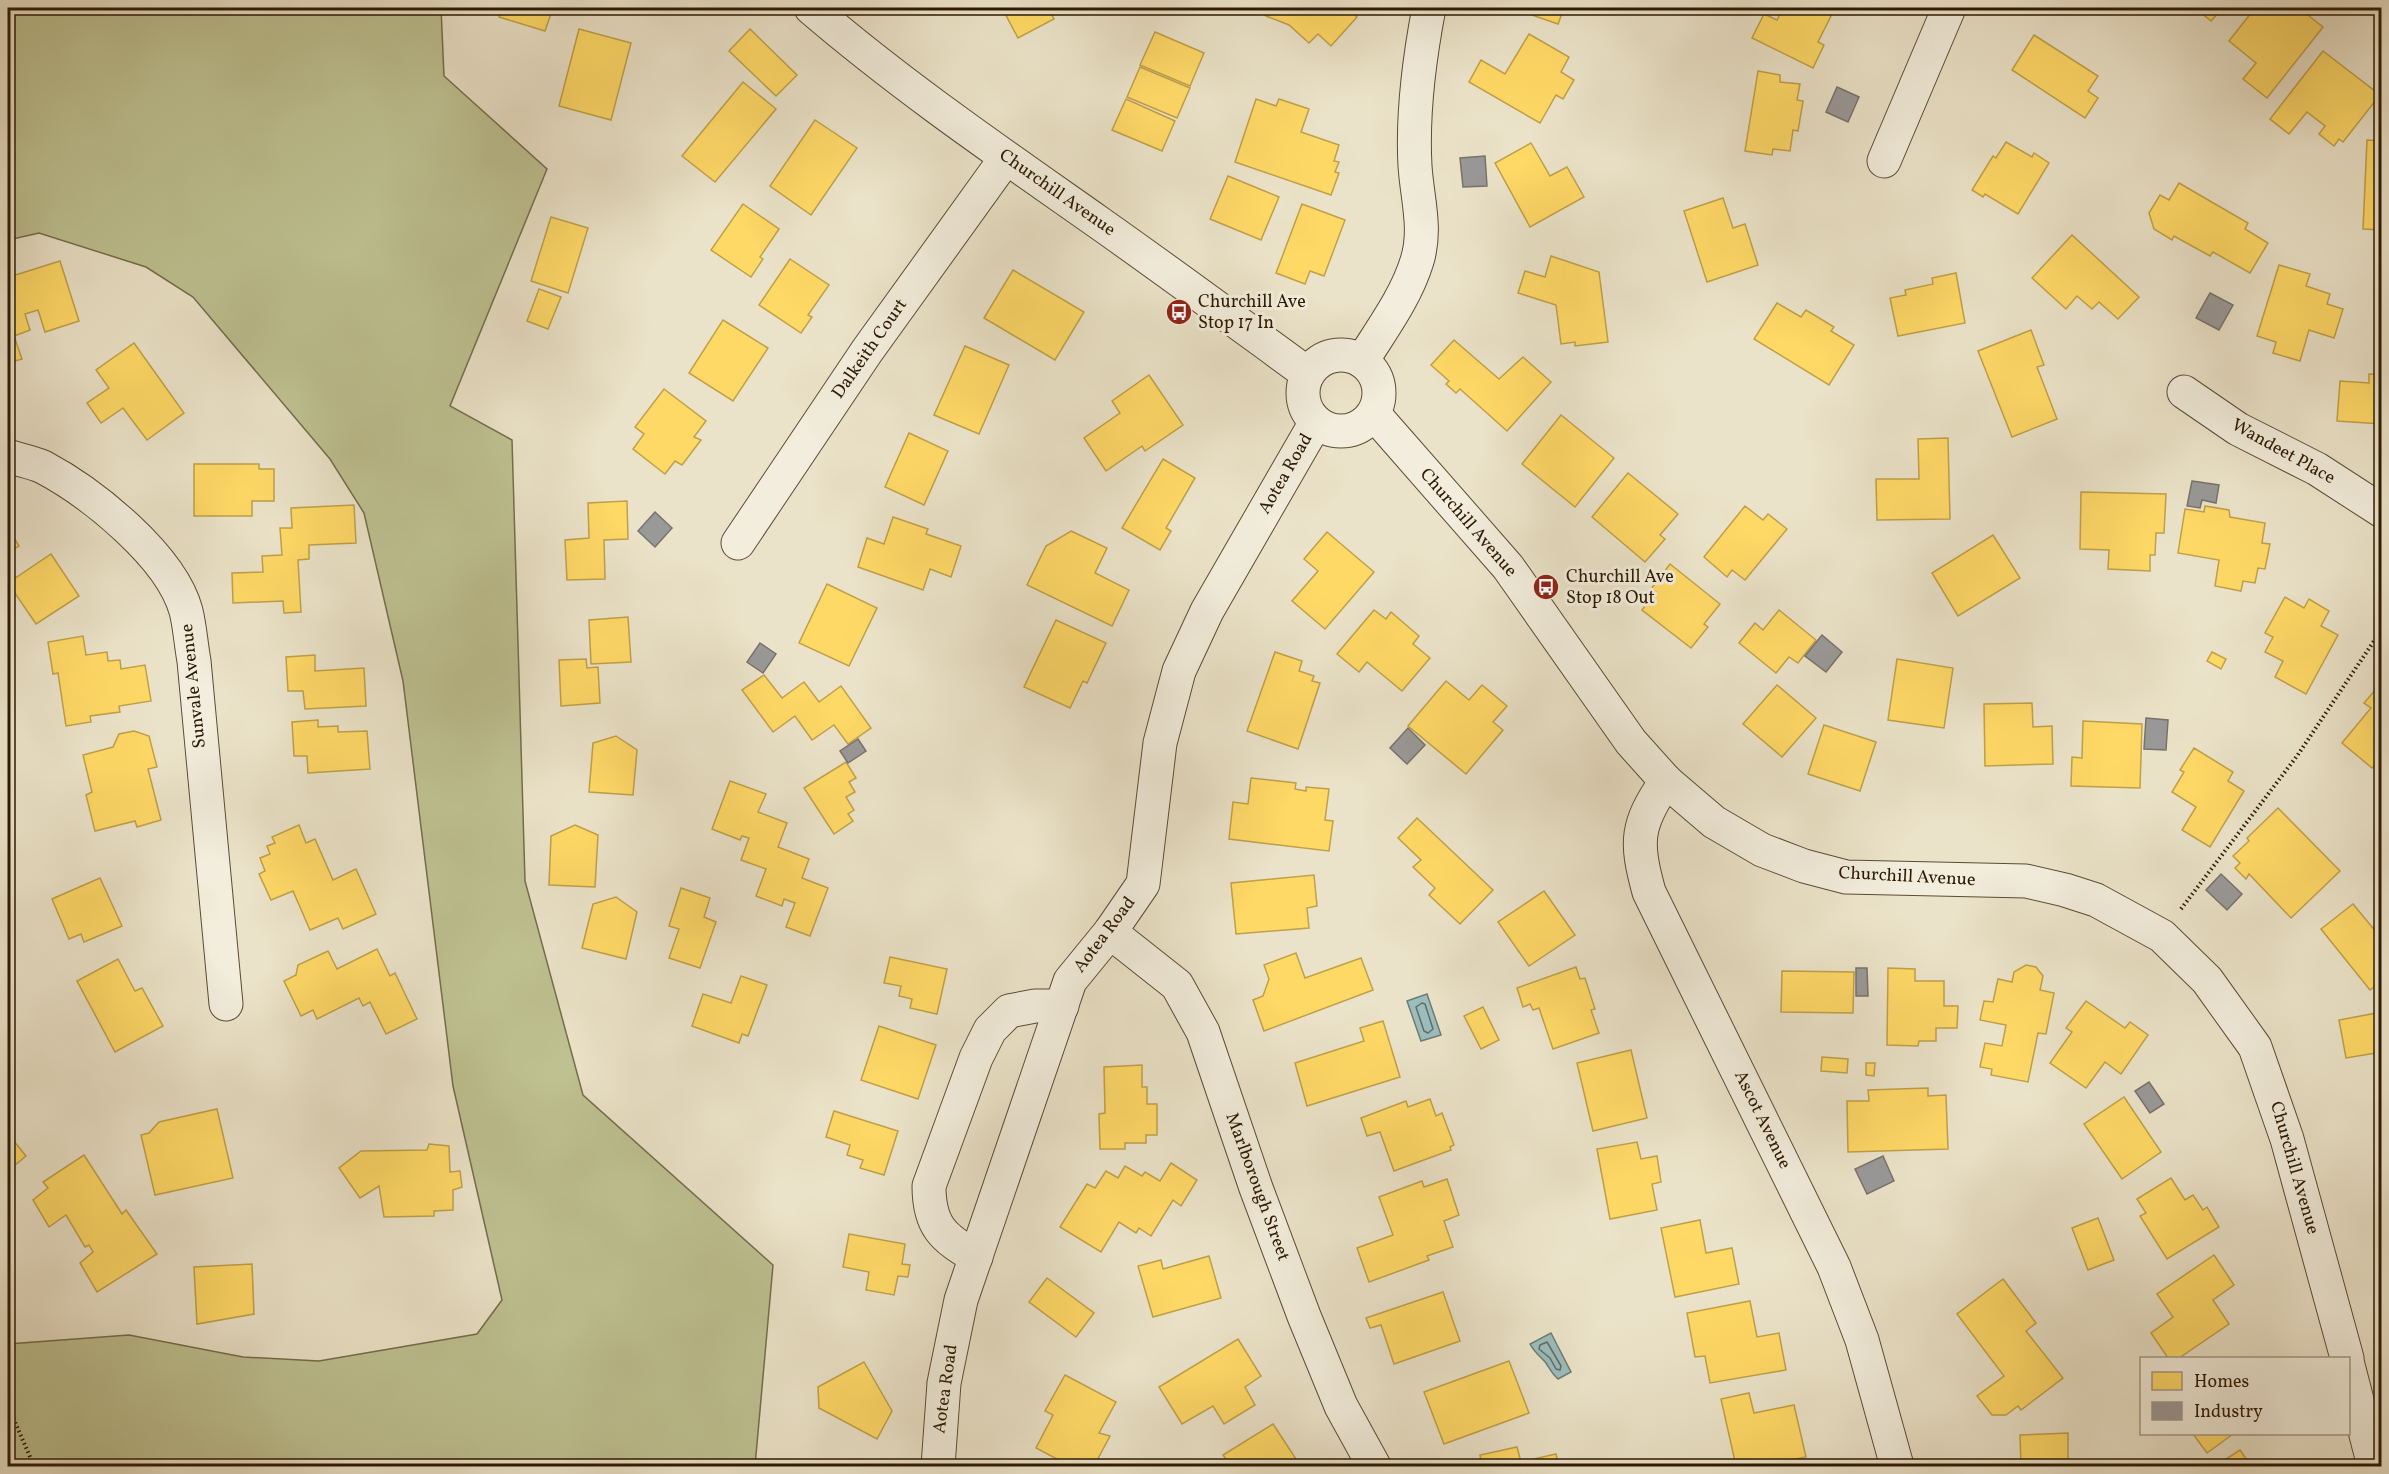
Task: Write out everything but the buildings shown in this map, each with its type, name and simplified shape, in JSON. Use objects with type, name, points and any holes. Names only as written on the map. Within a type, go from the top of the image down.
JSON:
[{"type":"street","name":"Churchill Avenue","points":[[811,8],[928,102],[1187,284],[1308,374]]},
{"type":"street","points":[[1362,361],[1396,306],[1417,260],[1422,216],[1415,168],[1414,117],[1418,64],[1429,8]]},
{"type":"street","points":[[1884,161],[1948,8]]},
{"type":"street","name":"Dalkeith Court","points":[[738,543],[867,351],[1006,158]]},
{"type":"street","points":[[1339,355],[1351,356],[1362,361],[1371,369],[1380,391],[1379,403],[1374,414],[1354,430],[1341,432],[1327,429],[1316,423],[1303,400],[1303,386],[1308,374],[1317,364],[1339,355]]},
{"type":"street","name":"Wandeet Place","points":[[2184,392],[2238,429],[2317,469],[2382,511]]},
{"type":"street","name":"Churchill Avenue","points":[[1374,414],[1508,567],[1631,742],[1665,781],[1713,822],[1762,850],[1804,866],[1846,876],[2026,881],[2065,890],[2096,900],[2162,936],[2207,980],[2255,1047],[2287,1140],[2346,1357]]},
{"type":"street","name":"Aotea Road","points":[[938,1467],[944,1383],[961,1300],[1070,981],[1110,932],[1143,884],[1160,743],[1179,671],[1207,611],[1316,423]]},
{"type":"street","name":"Sunvale Avenue","points":[[8,456],[41,467],[98,502],[138,540],[170,578],[186,610],[194,662],[226,1004]]},
{"type":"street","name":"Ascot Avenue","points":[[1665,781],[1649,806],[1640,833],[1640,861],[1650,892],[1834,1267],[1862,1340],[1897,1467]]},
{"type":"street","name":"Marlborough Street","points":[[1110,932],[1177,985],[1203,1032],[1256,1188],[1304,1316],[1341,1406],[1374,1467]]},
{"type":"street","points":[[976,1257],[953,1244],[938,1227],[929,1208],[929,1186],[976,1058],[990,1029],[1009,1011],[1035,1006],[1062,1006]]},
{"type":"street","points":[[2350,1369],[2374,1467]]},
{"type":"path","points":[[2185,903],[2296,756],[2382,629]]},
{"type":"path","points":[[8,1406],[34,1467]]},
{"type":"green space","points":[[8,8],[441,8],[444,76],[547,169],[450,406],[512,440],[525,881],[583,1095],[773,1265],[755,1466],[8,1466],[8,1344],[129,1335],[243,1357],[319,1361],[477,1334],[502,1300],[453,1086],[403,681],[364,513],[330,459],[193,297],[146,267],[39,233],[8,240]]},
{"type":"water","points":[[1427,994],[1441,1035],[1421,1041],[1407,1001]]},
{"type":"water","points":[[1551,1333],[1571,1372],[1558,1379],[1530,1344]]},
{"type":"place","name":"Churchill Ave Stop 17 In","points":[[1179,312]]},
{"type":"place","name":"Churchill Ave Stop 18 Out","points":[[1546,587]]}]
